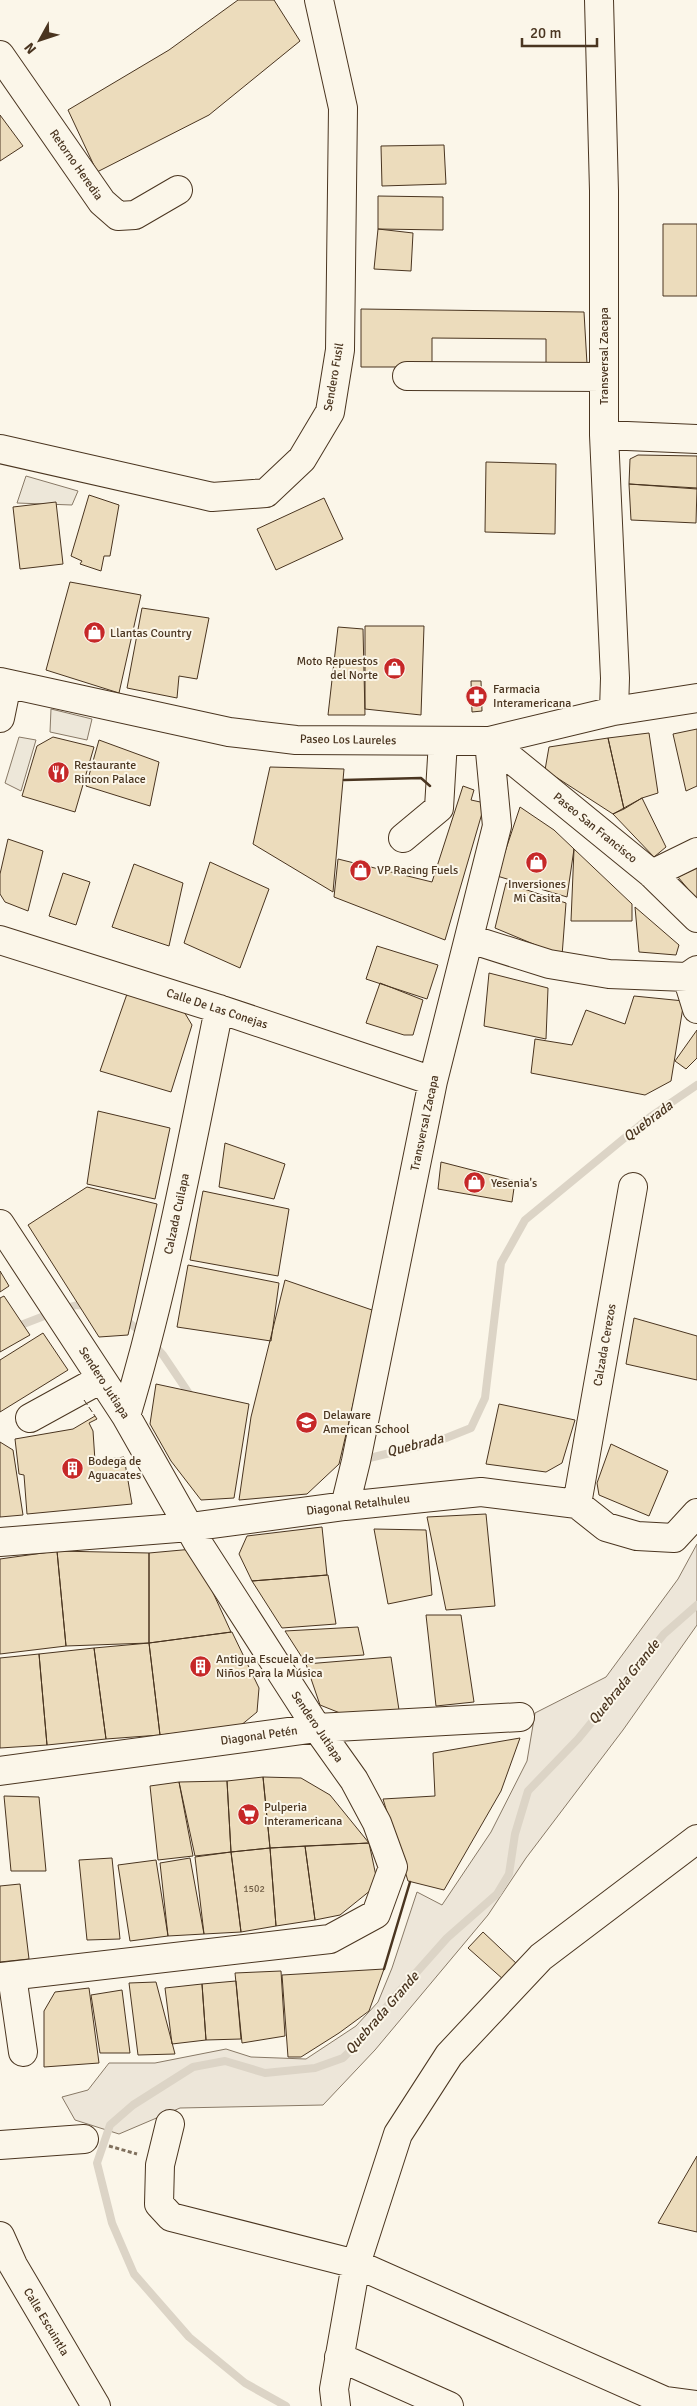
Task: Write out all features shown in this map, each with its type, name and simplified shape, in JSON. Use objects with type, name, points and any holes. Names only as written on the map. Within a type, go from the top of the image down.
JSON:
[{"type":"street","name":"Sendero Fusil","points":[[0,448],[212,497],[266,492],[302,459],[330,412],[340,350],[343,108],[319,0]]},
{"type":"street","name":"Transversal Zacapa","points":[[599,0],[604,191],[604,435],[614,711]]},
{"type":"street","name":"Retorno Heredia","points":[[0,55],[102,202],[118,216],[135,215],[178,190]]},
{"type":"street","points":[[407,376],[603,377]]},
{"type":"street","points":[[604,435],[697,438]]},
{"type":"street","points":[[0,718],[3,683]]},
{"type":"street","name":"Paseo Los Laureles","points":[[3,683],[229,732],[296,740],[489,742],[614,711],[697,698]]},
{"type":"street","points":[[403,838],[438,808],[443,741]]},
{"type":"street","name":"Transversal Zacapa","points":[[345,1506],[356,1461],[434,1081],[497,826],[489,742]]},
{"type":"street","name":"Paseo San Francisco","points":[[489,742],[652,874],[697,918]]},
{"type":"street","points":[[652,874],[697,852]]},
{"type":"street","points":[[470,939],[549,964],[608,974],[692,973],[696,1018]]},
{"type":"street","name":"Calle De Las Conejas","points":[[0,940],[219,1009],[434,1081]]},
{"type":"street","name":"Calzada Cuilapa","points":[[126,1416],[146,1350],[168,1259],[219,1009]]},
{"type":"street","name":"Calzada Cerezos","points":[[577,1504],[633,1186]]},
{"type":"street","name":"Sendero Jutiapa","points":[[0,1224],[126,1416],[198,1543],[317,1728],[354,1780],[377,1823],[393,1867],[376,1914],[330,1939],[6,1976]]},
{"type":"street","points":[[30,1418],[101,1379]]},
{"type":"street","name":"Diagonal Retalhuleu","points":[[0,1542],[190,1527],[345,1506],[481,1492],[577,1504]]},
{"type":"street","points":[[577,1504],[606,1527],[637,1536],[674,1538],[697,1513]]},
{"type":"street","name":"Diagonal Petén","points":[[0,1771],[317,1728],[520,1717]]},
{"type":"street","points":[[335,2398],[339,2357],[356,2264],[398,2134],[449,2055],[541,1957],[697,1839]]},
{"type":"street","points":[[6,1976],[23,2052]]},
{"type":"street","points":[[170,2124],[160,2165],[159,2204],[171,2217],[356,2264],[665,2401],[697,2405]]},
{"type":"street","points":[[0,2145],[84,2140]]},
{"type":"street","name":"Calle Escuintla","points":[[0,2236],[13,2265],[96,2406]]},
{"type":"street","points":[[339,2357],[448,2406]]},
{"type":"path","points":[[84,2140],[140,2155]]},
{"type":"shaded area","points":[[26,476],[78,491],[72,505],[17,503]]},
{"type":"shaded area","points":[[51,709],[92,719],[87,740],[50,732]]},
{"type":"shaded area","points":[[19,737],[36,740],[21,791],[5,783]]},
{"type":"shaded area","points":[[697,1544],[697,1625],[623,1730],[526,1858],[488,1915],[375,2050],[323,2105],[180,2108],[119,2134],[75,2120],[62,2097],[88,2090],[109,2063],[155,2063],[226,2049],[251,2057],[306,2059],[356,2026],[378,2002],[392,1968],[417,1892],[442,1905],[491,1832],[527,1761],[535,1713],[606,1677],[678,1579]]},
{"type":"building","points":[[238,0],[274,0],[300,41],[209,115],[97,172],[68,110],[169,50]]},
{"type":"building","points":[[0,115],[23,146],[0,161]]},
{"type":"building","points":[[444,145],[446,184],[382,186],[381,146]]},
{"type":"building","points":[[378,196],[443,197],[443,230],[378,229]]},
{"type":"building","points":[[663,224],[697,224],[697,296],[663,296]]},
{"type":"building","points":[[378,229],[413,233],[411,271],[374,269]]},
{"type":"building","points":[[361,309],[584,312],[587,364],[546,364],[546,339],[432,338],[432,367],[361,367]]},
{"type":"building","points":[[638,455],[697,456],[697,489],[629,484],[630,459]]},
{"type":"building","points":[[486,462],[556,464],[555,534],[485,532]]},
{"type":"building","points":[[629,484],[697,488],[696,523],[631,520]]},
{"type":"building","points":[[89,495],[119,505],[110,556],[104,556],[101,571],[80,564],[82,561],[71,556]]},
{"type":"building","points":[[324,498],[343,539],[276,570],[257,529]]},
{"type":"building","points":[[56,502],[63,564],[20,569],[13,507]]},
{"type":"building","points":[[70,582],[141,595],[119,693],[46,670]]},
{"type":"building","points":[[142,608],[209,618],[197,679],[179,676],[177,698],[127,688]]},
{"type":"building","name":"Moto Repuestos del Norte","points":[[365,626],[424,626],[421,715],[365,709]]},
{"type":"building","points":[[338,627],[363,629],[365,715],[328,715]]},
{"type":"building","name":"Farmacia Interamericana","points":[[471,681],[481,681],[482,711],[472,712]]},
{"type":"building","points":[[697,729],[697,786],[686,791],[673,734]]},
{"type":"building","points":[[649,733],[658,793],[642,798],[624,809],[608,738]]},
{"type":"building","name":"Restaurante Rincon Palace","points":[[53,737],[94,747],[75,812],[22,796],[37,746]]},
{"type":"building","points":[[608,738],[624,809],[613,814],[545,770],[549,747]]},
{"type":"building","points":[[99,740],[159,762],[150,806],[86,786]]},
{"type":"building","points":[[270,767],[344,769],[333,892],[253,844]]},
{"type":"building","name":"VP Racing Fuels","points":[[463,786],[474,790],[471,800],[485,803],[445,940],[334,897],[338,859],[432,882]]},
{"type":"building","points":[[642,798],[666,847],[654,857],[613,814]]},
{"type":"building","name":"Inversiones Mi Casita","points":[[520,807],[554,830],[574,849],[567,897],[497,876]]},
{"type":"building","points":[[8,839],[43,851],[28,911],[5,902],[0,894],[0,874]]},
{"type":"building","points":[[574,849],[632,904],[632,921],[571,921]]},
{"type":"building","points":[[210,862],[269,889],[240,968],[184,943]]},
{"type":"building","points":[[134,864],[183,883],[169,946],[112,927]]},
{"type":"building","points":[[697,868],[697,900],[678,877]]},
{"type":"building","points":[[63,873],[90,882],[76,925],[49,916]]},
{"type":"building","points":[[506,883],[566,903],[562,956],[495,928]]},
{"type":"building","points":[[635,907],[679,945],[676,955],[639,952]]},
{"type":"building","points":[[377,946],[438,965],[427,999],[366,979]]},
{"type":"building","points":[[489,973],[548,988],[546,1039],[484,1026]]},
{"type":"building","points":[[380,983],[423,1000],[413,1035],[404,1035],[366,1023]]},
{"type":"building","points":[[127,994],[183,1010],[192,1025],[171,1092],[100,1071]]},
{"type":"building","points":[[634,996],[684,1001],[671,1081],[645,1095],[531,1073],[535,1039],[572,1045],[586,1010],[625,1024]]},
{"type":"building","points":[[697,1030],[697,1058],[686,1069],[675,1061]]},
{"type":"building","points":[[98,1111],[170,1128],[155,1199],[87,1184]]},
{"type":"building","points":[[225,1143],[285,1164],[274,1199],[219,1187]]},
{"type":"building","points":[[441,1162],[515,1181],[512,1202],[438,1189]]},
{"type":"building","points":[[87,1187],[157,1204],[128,1335],[99,1337],[28,1225]]},
{"type":"building","points":[[203,1191],[289,1209],[278,1276],[190,1260]]},
{"type":"building","points":[[188,1265],[279,1283],[271,1341],[177,1327]]},
{"type":"building","points":[[0,1271],[9,1286],[0,1292]]},
{"type":"building","points":[[285,1280],[375,1311],[339,1464],[307,1494],[239,1500],[251,1417]]},
{"type":"building","points":[[4,1296],[30,1335],[0,1352],[0,1298]]},
{"type":"building","points":[[634,1318],[697,1336],[697,1380],[626,1364]]},
{"type":"building","points":[[43,1333],[68,1370],[0,1412],[0,1360]]},
{"type":"building","points":[[156,1384],[249,1404],[234,1498],[201,1500],[171,1461],[150,1424]]},
{"type":"building","points":[[499,1404],[575,1420],[562,1463],[546,1472],[486,1464]]},
{"type":"building","name":"Bodega de Aguacates","points":[[95,1416],[97,1419],[89,1423],[93,1431],[95,1461],[124,1457],[132,1504],[27,1514],[24,1475],[19,1474],[15,1439],[73,1429]]},
{"type":"building","points":[[0,1442],[13,1450],[23,1515],[0,1517]]},
{"type":"building","points":[[611,1444],[668,1471],[649,1516],[599,1495],[597,1483]]},
{"type":"building","points":[[486,1514],[495,1606],[446,1610],[427,1517]]},
{"type":"building","points":[[322,1527],[327,1575],[252,1581],[239,1554],[247,1536]]},
{"type":"building","points":[[374,1529],[426,1530],[432,1595],[388,1604]]},
{"type":"building","points":[[193,1549],[231,1632],[149,1643],[149,1553]]},
{"type":"building","points":[[57,1551],[66,1646],[0,1654],[0,1559]]},
{"type":"building","points":[[57,1551],[149,1553],[149,1643],[66,1646]]},
{"type":"building","points":[[328,1575],[336,1624],[282,1628],[252,1581]]},
{"type":"building","points":[[426,1615],[461,1615],[474,1702],[436,1706]]},
{"type":"building","points":[[358,1627],[364,1655],[303,1659],[285,1631]]},
{"type":"building","name":"Antigua Escuela de Niños Para la Música","points":[[232,1632],[259,1688],[257,1712],[240,1726],[160,1735],[149,1643]]},
{"type":"building","points":[[149,1643],[160,1735],[106,1739],[94,1648]]},
{"type":"building","points":[[94,1648],[106,1739],[47,1745],[39,1654]]},
{"type":"building","points":[[39,1654],[47,1745],[0,1748],[0,1658]]},
{"type":"building","points":[[391,1657],[399,1710],[358,1716],[340,1713],[320,1705],[306,1664]]},
{"type":"building","points":[[520,1738],[501,1791],[444,1890],[408,1881],[383,1799],[435,1796],[433,1753]]},
{"type":"building","points":[[263,1777],[270,1848],[231,1852],[227,1781]]},
{"type":"building","points":[[263,1777],[301,1778],[330,1795],[369,1843],[270,1848]]},
{"type":"building","points":[[227,1781],[231,1852],[195,1856],[179,1782]]},
{"type":"building","points":[[179,1782],[193,1856],[158,1860],[150,1786]]},
{"type":"building","points":[[4,1796],[39,1797],[46,1871],[11,1871]]},
{"type":"building","points":[[369,1843],[376,1876],[371,1890],[340,1915],[315,1920],[305,1846]]},
{"type":"building","points":[[305,1846],[315,1920],[276,1926],[270,1848]]},
{"type":"building","points":[[270,1848],[276,1926],[241,1932],[231,1852]]},
{"type":"building","points":[[231,1852],[241,1932],[204,1934],[195,1857]]},
{"type":"building","points":[[112,1858],[120,1939],[87,1940],[79,1860]]},
{"type":"building","points":[[190,1858],[204,1934],[168,1936],[160,1863]]},
{"type":"building","points":[[156,1860],[168,1936],[130,1941],[118,1865]]},
{"type":"building","points":[[20,1884],[29,1959],[0,1962],[0,1886]]},
{"type":"building","points":[[483,1932],[518,1965],[504,1980],[468,1948]]},
{"type":"building","points":[[384,1969],[369,2011],[301,2057],[288,2057],[282,1975]]},
{"type":"building","points":[[281,1971],[285,2036],[242,2043],[235,1973]]},
{"type":"building","points":[[236,1981],[241,2039],[206,2040],[202,1984]]},
{"type":"building","points":[[156,1982],[175,2054],[138,2055],[129,1983]]},
{"type":"building","points":[[202,1984],[206,2040],[172,2044],[165,1988]]},
{"type":"building","points":[[89,1988],[99,2063],[44,2067],[44,2011],[55,1992]]},
{"type":"building","points":[[122,1990],[130,2053],[100,2053],[91,1995]]},
{"type":"building","points":[[697,2156],[697,2232],[658,2223]]},
{"type":"waterway","name":"Quebrada","points":[[361,1460],[436,1442],[471,1428],[485,1398],[501,1263],[525,1220],[650,1117],[697,1085]]},
{"type":"waterway","name":"Quebrada","points":[[62,1309],[77,1305],[88,1306]]},
{"type":"waterway","name":"Quebrada","points":[[0,1333],[52,1313]]},
{"type":"waterway","name":"Quebrada","points":[[122,1317],[142,1333]]},
{"type":"waterway","name":"Quebrada","points":[[152,1343],[163,1355],[192,1398]]},
{"type":"waterway","name":"Quebrada Grande","points":[[286,2406],[245,2383],[189,2337],[134,2274],[112,2223],[97,2163],[110,2125],[133,2105],[193,2067],[225,2061],[265,2073],[315,2068],[343,2058],[364,2037],[391,2001],[447,1938],[497,1894],[509,1874],[515,1834],[528,1791],[578,1739],[664,1634],[697,1605]]},
{"type":"fence","points":[[84,1400],[95,1416]]},
{"type":"wall","points":[[344,780],[421,778],[430,786]]},
{"type":"wall","points":[[384,1969],[410,1882]]},
{"type":"place","name":"Llantas Country","points":[[94,633]]},
{"type":"place","name":"Moto Repuestos del Norte","points":[[394,668]]},
{"type":"place","name":"Farmacia Interamericana","points":[[477,696]]},
{"type":"place","name":"Restaurante Rincon Palace","points":[[58,772]]},
{"type":"place","name":"Inversiones Mi Casita","points":[[537,863]]},
{"type":"place","name":"VP Racing Fuels","points":[[361,870]]},
{"type":"place","name":"Yesenia's","points":[[475,1183]]},
{"type":"place","name":"Delaware American School","points":[[307,1422]]},
{"type":"place","name":"Bodega de Aguacates","points":[[72,1468]]},
{"type":"place","name":"Antigua Escuela de Niños Para la Música","points":[[200,1666]]},
{"type":"place","name":"Pulperia Interamericana","points":[[248,1814]]}]
